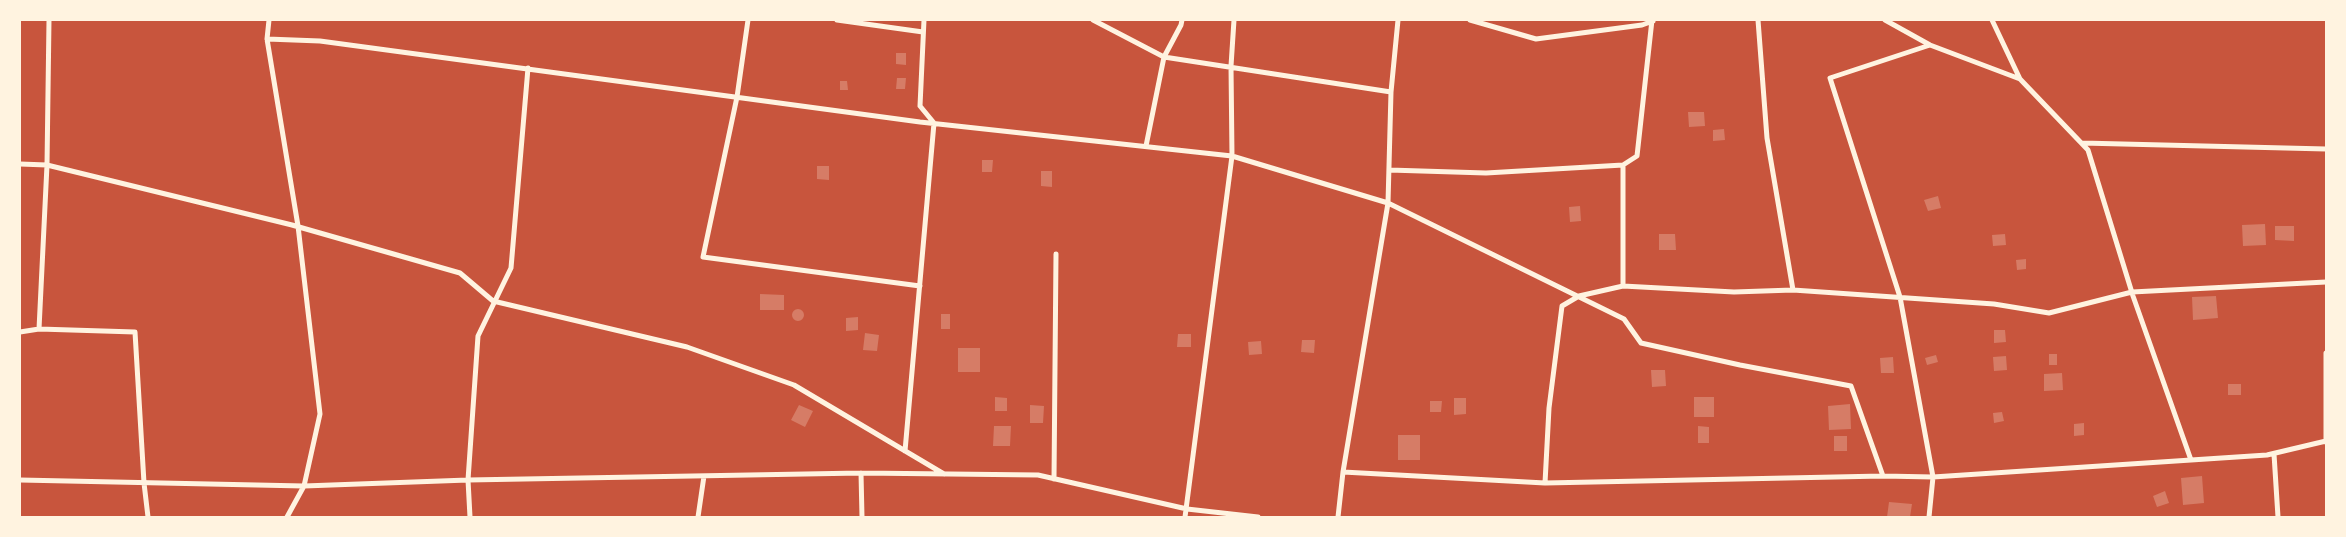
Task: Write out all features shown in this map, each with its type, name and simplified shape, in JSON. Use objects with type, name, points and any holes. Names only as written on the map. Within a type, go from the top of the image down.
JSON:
[{"type":"street","points":[[39,329],[47,164],[49,20]]},
{"type":"street","points":[[269,20],[267,39],[298,226],[320,414],[304,486],[287,517]]},
{"type":"street","points":[[748,20],[737,97],[703,257],[920,286]]},
{"type":"street","points":[[837,20],[923,32]]},
{"type":"street","points":[[905,451],[934,124],[920,106],[924,20]]},
{"type":"street","points":[[1092,20],[1164,57],[1391,92]]},
{"type":"street","points":[[1146,146],[1164,57],[1182,20]]},
{"type":"street","points":[[1185,517],[1232,156],[1231,66],[1234,20]]},
{"type":"street","points":[[1338,517],[1343,472],[1388,203],[1391,92],[1398,20]]},
{"type":"street","points":[[1389,170],[1486,173],[1623,166],[1637,156],[1653,21],[1642,25],[1536,39],[1470,20]]},
{"type":"street","points":[[1758,20],[1767,138],[1793,290]]},
{"type":"street","points":[[1885,20],[1930,45],[2020,79]]},
{"type":"street","points":[[1992,20],[2020,79],[2088,150],[2132,292],[2191,460]]},
{"type":"street","points":[[267,39],[320,41],[934,124],[1232,156],[1388,203],[1624,319],[1641,343],[1740,366],[1851,386],[1883,476]]},
{"type":"street","points":[[1929,517],[1933,477],[1900,297],[1830,78],[1930,45]]},
{"type":"street","points":[[470,517],[468,480],[478,336],[511,268],[528,68]]},
{"type":"street","points":[[2081,143],[2326,148]]},
{"type":"street","points":[[20,164],[47,164],[298,226],[460,273],[493,302],[687,347],[794,385],[944,475]]},
{"type":"street","points":[[1623,166],[1623,286]]},
{"type":"street","points":[[1054,479],[1056,254]]},
{"type":"street","points":[[1546,483],[1550,408],[1562,306],[1579,296],[1623,286],[1734,292],[1793,290],[1994,304],[2049,313],[2132,292],[2326,282]]},
{"type":"street","points":[[20,332],[39,329],[135,332],[144,483],[148,517]]},
{"type":"street","points":[[1343,472],[1546,483],[1883,476],[1933,477],[2274,454],[2326,442],[2326,353]]},
{"type":"street","points":[[2274,454],[2278,517]]},
{"type":"street","points":[[20,480],[304,486],[468,480],[862,473],[1038,475],[1186,509],[1258,517]]},
{"type":"street","points":[[862,473],[862,517]]},
{"type":"street","points":[[698,517],[704,476]]},
{"type":"building","points":[[896,53],[906,53],[906,65],[896,64]]},
{"type":"building","points":[[897,78],[906,78],[905,89],[896,89]]},
{"type":"building","points":[[840,81],[847,81],[848,90],[840,90]]},
{"type":"building","points":[[1688,112],[1704,112],[1705,126],[1689,127]]},
{"type":"building","points":[[1724,129],[1725,140],[1713,141],[1713,130]]},
{"type":"building","points":[[982,160],[993,160],[992,172],[982,172]]},
{"type":"building","points":[[817,166],[829,166],[829,180],[817,179]]},
{"type":"building","points":[[1041,171],[1052,171],[1052,187],[1041,186]]},
{"type":"building","points":[[1938,196],[1941,208],[1928,211],[1924,200]]},
{"type":"building","points":[[1580,206],[1581,221],[1570,222],[1569,207]]},
{"type":"building","points":[[2265,224],[2266,245],[2243,246],[2242,225]]},
{"type":"building","points":[[2275,226],[2294,226],[2294,241],[2275,240]]},
{"type":"building","points":[[1659,234],[1675,234],[1676,250],[1659,250]]},
{"type":"building","points":[[2005,234],[2006,245],[1993,246],[1992,235]]},
{"type":"building","points":[[2026,259],[2026,269],[2017,270],[2016,260]]},
{"type":"building","points":[[760,294],[784,295],[784,310],[760,310]]},
{"type":"building","points":[[2216,296],[2218,318],[2193,320],[2192,297]]},
{"type":"building","points":[[800,309],[803,310],[803,320],[796,321],[793,320],[792,313],[793,310]]},
{"type":"building","points":[[941,314],[950,314],[950,329],[941,329]]},
{"type":"building","points":[[858,317],[858,330],[846,331],[846,318]]},
{"type":"building","points":[[1994,330],[2005,330],[2006,342],[1994,343]]},
{"type":"building","points":[[865,333],[879,335],[877,351],[863,350]]},
{"type":"building","points":[[1178,334],[1191,334],[1191,347],[1177,347]]},
{"type":"building","points":[[1302,340],[1315,340],[1314,353],[1301,352]]},
{"type":"building","points":[[1261,341],[1262,354],[1249,355],[1248,342]]},
{"type":"building","points":[[958,348],[980,348],[980,372],[958,372]]},
{"type":"building","points":[[2049,354],[2057,354],[2057,365],[2049,365]]},
{"type":"building","points":[[1936,355],[1938,362],[1927,365],[1925,358]]},
{"type":"building","points":[[2006,356],[2007,370],[1994,371],[1993,357]]},
{"type":"building","points":[[1893,357],[1894,373],[1881,373],[1880,358]]},
{"type":"building","points":[[1651,370],[1665,370],[1666,386],[1652,387]]},
{"type":"building","points":[[2062,373],[2063,390],[2044,391],[2044,374]]},
{"type":"building","points":[[2228,384],[2241,384],[2241,395],[2228,395]]},
{"type":"building","points":[[995,397],[1007,398],[1007,411],[995,411]]},
{"type":"building","points":[[1694,397],[1714,397],[1714,417],[1694,417]]},
{"type":"building","points":[[1454,398],[1466,398],[1466,414],[1454,415]]},
{"type":"building","points":[[1430,401],[1442,401],[1441,412],[1430,412]]},
{"type":"building","points":[[1850,404],[1851,429],[1829,430],[1828,406]]},
{"type":"building","points":[[799,405],[813,411],[805,427],[791,420]]},
{"type":"building","points":[[1030,405],[1044,406],[1043,423],[1030,423]]},
{"type":"building","points":[[2002,412],[2004,421],[1994,423],[1993,413]]},
{"type":"building","points":[[2084,423],[2084,435],[2074,436],[2074,424]]},
{"type":"building","points":[[994,426],[1011,426],[1010,446],[993,446]]},
{"type":"building","points":[[1698,426],[1709,427],[1709,443],[1698,443]]},
{"type":"building","points":[[1398,435],[1420,435],[1420,460],[1398,460]]},
{"type":"building","points":[[1834,436],[1847,436],[1847,451],[1834,451]]},
{"type":"building","points":[[2202,476],[2204,503],[2183,505],[2181,478]]},
{"type":"building","points":[[2165,491],[2169,503],[2157,507],[2153,496]]},
{"type":"building","points":[[1889,502],[1912,504],[1910,517],[1887,517]]}]
